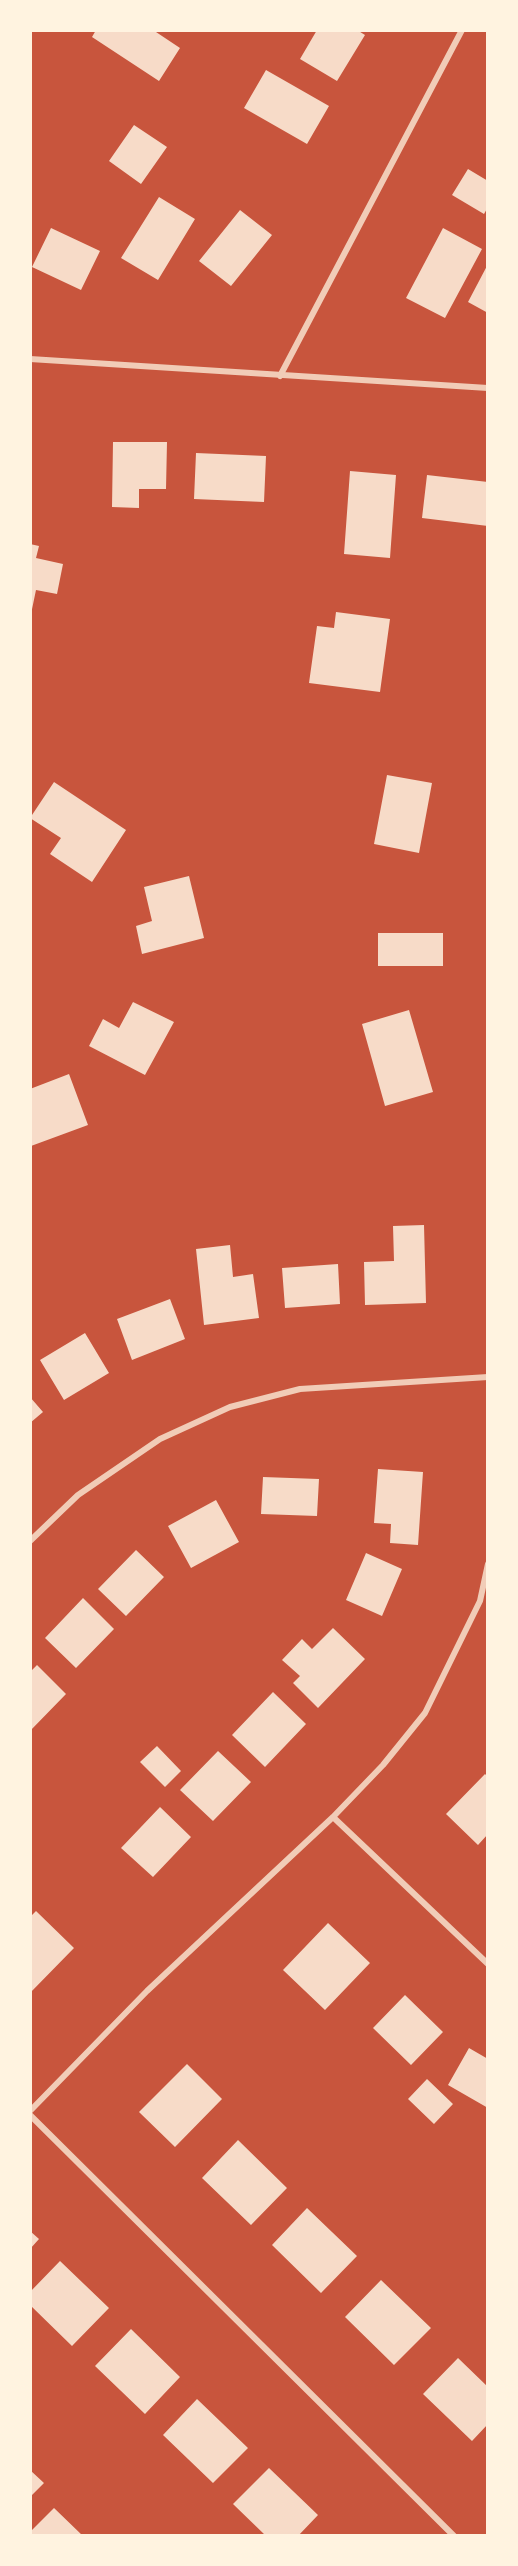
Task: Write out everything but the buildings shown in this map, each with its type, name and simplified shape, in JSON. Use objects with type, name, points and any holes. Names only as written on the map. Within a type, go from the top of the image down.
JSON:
[{"type":"street","points":[[280,376],[462,30]]},
{"type":"street","points":[[30,359],[488,388]]},
{"type":"street","points":[[30,1541],[78,1495],[160,1439],[230,1407],[300,1389],[488,1377]]},
{"type":"street","points":[[454,2536],[30,2113],[147,1991],[333,1817],[383,1766],[425,1713],[480,1601],[488,1564]]},
{"type":"street","points":[[333,1817],[488,1964]]}]
